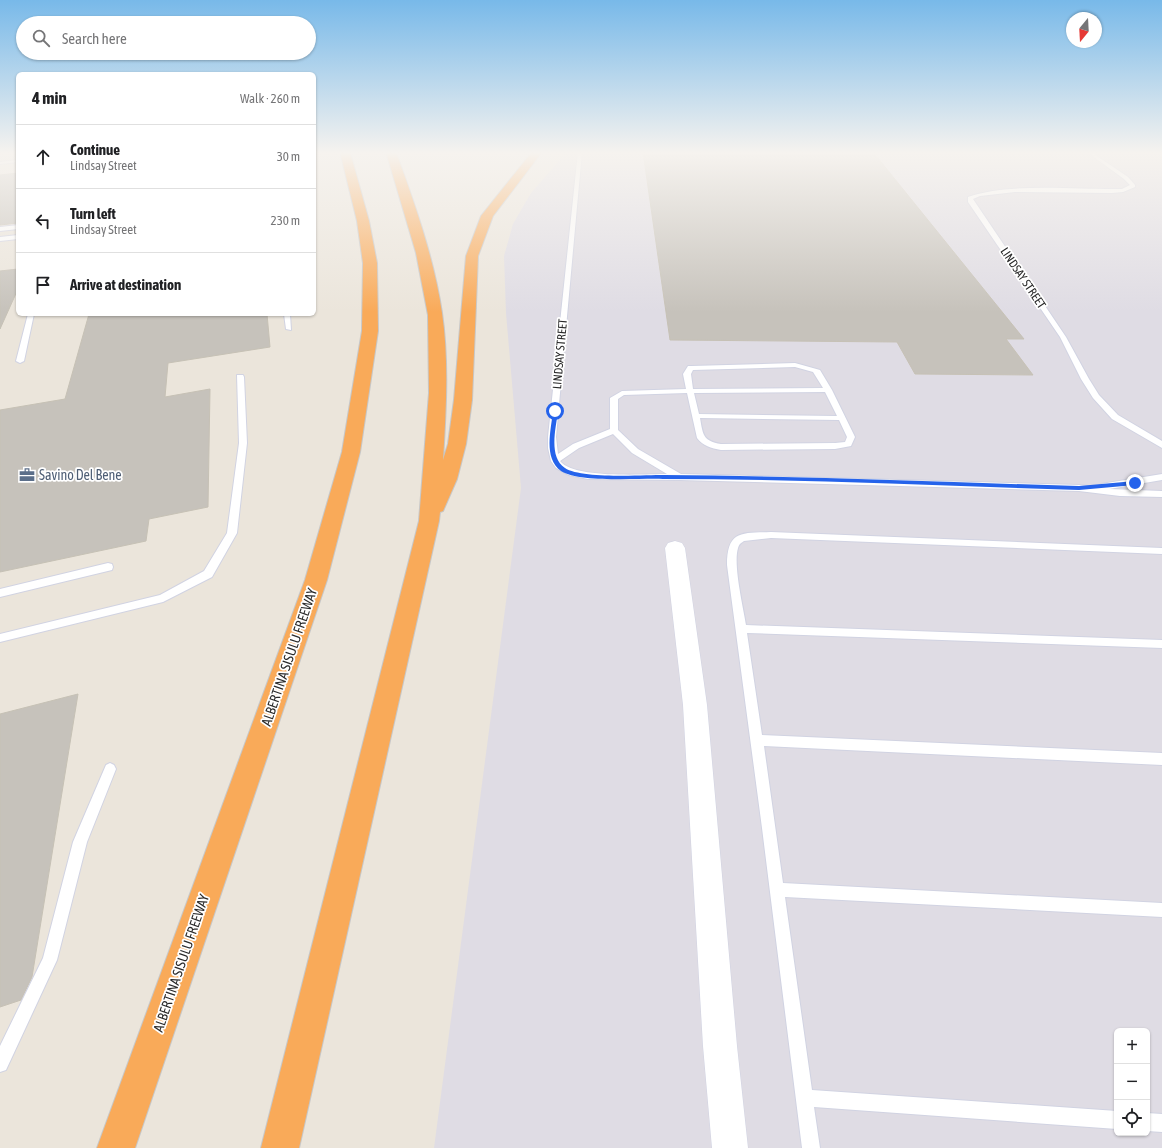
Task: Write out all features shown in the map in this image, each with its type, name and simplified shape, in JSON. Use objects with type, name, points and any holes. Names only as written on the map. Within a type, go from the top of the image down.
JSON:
[{"type":"highway","name":"ALBERTINA SISULU FREEWAY","points":[[116,1148],[316,580],[351,452],[370,331],[370,263],[359,206]]},
{"type":"highway","points":[[280,1148],[429,521],[436,418],[437,378],[435,315],[426,260],[408,206]]},
{"type":"highway","points":[[429,521],[447,479],[457,444],[464,400],[472,256],[487,216],[495,206]]},
{"type":"street","points":[[675,548],[695,705],[720,1046],[730,1148]]},
{"type":"lane","name":"LINDSAY STREET","points":[[555,461],[552,448],[552,437],[575,206]]},
{"type":"lane","name":"LINDSAY STREET","points":[[972,206],[1063,337],[1085,380],[1096,396],[1115,418],[1162,445]]},
{"type":"lane","points":[[0,229],[16,227]]},
{"type":"lane","points":[[0,239],[16,237]]},
{"type":"lane","points":[[20,361],[30,316]]},
{"type":"lane","points":[[287,316],[289,329]]},
{"type":"lane","points":[[795,365],[816,370],[828,390],[851,437],[848,444],[835,446],[721,447],[707,444],[700,438],[690,391],[687,374],[692,368],[795,365]]},
{"type":"lane","points":[[0,638],[163,598],[208,574],[232,533],[243,443],[240,377]]},
{"type":"lane","points":[[680,477],[648,461],[622,441],[614,430],[614,398],[617,395],[626,392],[828,390]]},
{"type":"lane","points":[[696,416],[842,418]]},
{"type":"lane","points":[[614,430],[574,445],[555,461],[563,470],[588,476],[680,477],[1079,488],[1120,493],[1162,494]]},
{"type":"lane","points":[[1079,488],[1135,483],[1162,477]]},
{"type":"lane","points":[[811,1148],[778,890],[731,550],[735,542],[742,537],[771,535],[1162,551]]},
{"type":"lane","points":[[0,593],[108,567]]},
{"type":"lane","points":[[741,629],[1162,644]]},
{"type":"lane","points":[[757,740],[1162,759]]},
{"type":"lane","points":[[0,1064],[50,960],[80,842],[110,769]]},
{"type":"lane","points":[[778,890],[1162,910]]},
{"type":"lane","points":[[804,1098],[1114,1120]]},
{"type":"lane","points":[[1150,1122],[1162,1123]]},
{"type":"shaded area","points":[[524,206],[1162,206],[1162,1148],[434,1148],[521,488],[506,313],[504,256],[513,224]]},
{"type":"building","points":[[0,206],[16,206],[16,223],[0,225]]},
{"type":"building","points":[[651,206],[916,206],[1024,339],[1006,339],[1033,375],[915,374],[897,342],[670,340]]},
{"type":"building","points":[[16,269],[16,293],[0,329],[0,271]]},
{"type":"building","points":[[88,316],[267,316],[270,347],[168,363],[165,397],[210,389],[208,507],[149,519],[146,541],[0,572],[0,410],[65,399]]},
{"type":"building","points":[[78,694],[32,977],[21,1000],[0,1007],[0,714]]},
{"type":"place","name":"Savino Del Bene","points":[[27,475]]},
{"type":"route","points":[[555,411],[552,437],[552,448],[555,461],[563,470],[588,476],[680,477],[1079,488],[1135,483]]}]
